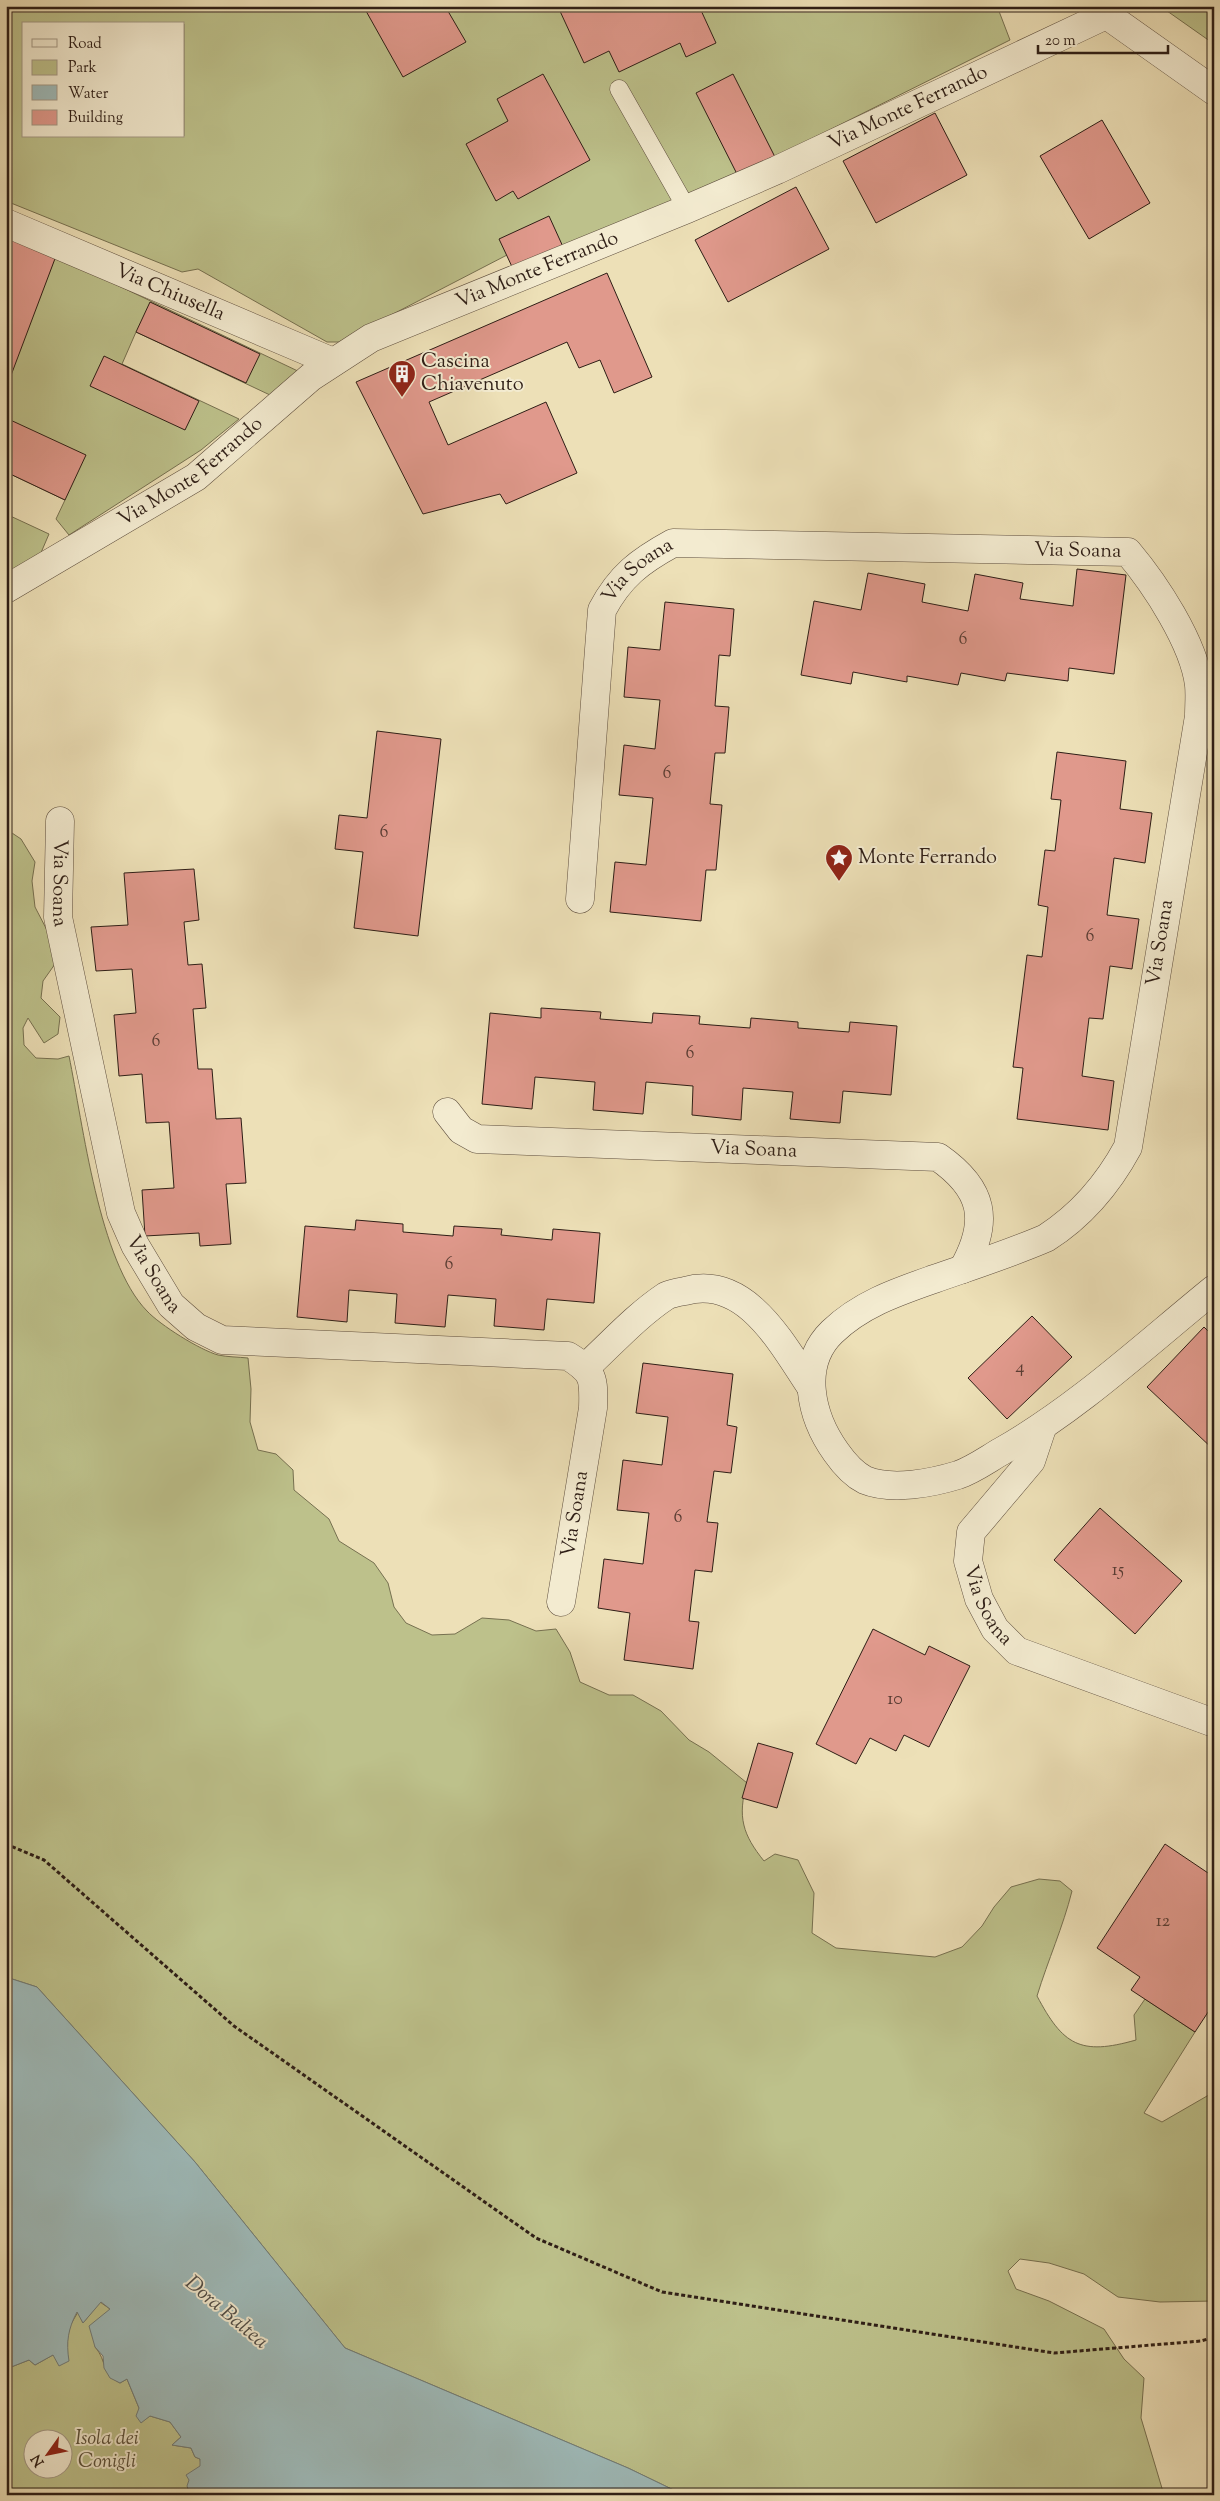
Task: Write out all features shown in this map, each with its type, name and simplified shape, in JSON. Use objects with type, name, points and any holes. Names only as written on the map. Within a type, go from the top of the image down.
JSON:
[{"type":"street","points":[[1100,10],[1214,91]]},
{"type":"street","name":"Via Monte Ferrando","points":[[6,589],[196,478],[311,377],[371,338],[687,209],[830,145],[1100,10]]},
{"type":"street","name":"Via Chiusella","points":[[6,223],[333,362]]},
{"type":"street","name":"Via Soana","points":[[580,899],[602,610],[612,590],[632,569],[652,554],[673,543],[1128,552],[1147,574],[1178,627],[1199,683],[1199,716],[1128,1146],[1115,1170],[1092,1199],[1068,1224],[1046,1238],[1026,1247],[879,1299],[833,1331],[820,1346],[812,1366],[811,1387],[816,1415],[826,1438],[846,1465],[865,1480],[894,1485],[929,1483],[962,1474],[1042,1428],[1214,1289]]},
{"type":"street","name":"Via Soana","points":[[60,821],[58,917],[121,1213],[135,1245],[171,1305],[196,1327],[222,1340],[568,1356],[586,1367],[594,1385],[593,1408],[561,1602]]},
{"type":"street","name":"Via Soana","points":[[447,1112],[461,1130],[477,1139],[938,1157],[959,1171],[974,1194],[981,1222],[975,1247],[963,1269]]},
{"type":"street","name":"Via Soana","points":[[586,1367],[640,1316],[668,1295],[694,1288],[720,1288],[742,1299],[762,1319],[811,1387]]},
{"type":"street","name":"Via Soana","points":[[1042,1428],[1030,1460],[971,1532],[968,1561],[979,1599],[995,1629],[1017,1651],[1214,1723]]},
{"type":"lane","points":[[619,89],[687,209]]},
{"type":"path","points":[[6,1844],[44,1860],[234,2026],[536,2238],[662,2292],[1054,2353],[1201,2341],[1214,2337]]},
{"type":"green space","points":[[6,6],[997,6],[1010,40],[775,157],[573,244],[507,255],[339,342],[327,342],[198,269],[182,272],[6,201]]},
{"type":"green space","points":[[1160,6],[1214,6],[1214,44]]},
{"type":"green space","points":[[6,237],[56,256],[302,373],[270,395],[136,332],[122,364],[239,419],[201,450],[69,535],[56,519],[65,500],[6,472]]},
{"type":"green space","points":[[6,514],[49,534],[40,555],[6,573]]},
{"type":"green space","points":[[6,829],[21,839],[35,862],[32,881],[35,907],[49,934],[55,964],[43,981],[41,998],[60,1017],[58,1034],[44,1043],[28,1018],[23,1028],[24,1045],[36,1058],[58,1059],[69,1056],[95,1191],[105,1227],[130,1289],[153,1317],[191,1343],[218,1355],[248,1358],[251,1389],[250,1422],[258,1450],[276,1454],[293,1470],[294,1490],[329,1519],[339,1541],[374,1563],[388,1583],[394,1607],[406,1623],[432,1635],[455,1634],[482,1618],[509,1620],[536,1631],[556,1629],[570,1652],[580,1682],[609,1695],[633,1695],[661,1711],[689,1740],[709,1752],[747,1783],[742,1816],[751,1843],[764,1861],[775,1854],[798,1860],[814,1893],[812,1933],[836,1948],[935,1957],[962,1947],[982,1926],[994,1907],[1011,1887],[1039,1879],[1060,1881],[1072,1891],[1037,1996],[1056,2026],[1065,2036],[1087,2046],[1101,2047],[1136,2040],[1134,2015],[1145,1999],[1195,2032],[1144,2113],[1162,2122],[1214,2092],[1214,2301],[1160,2302],[1118,2297],[1084,2274],[1049,2263],[1020,2259],[1008,2271],[1016,2289],[1049,2301],[1104,2329],[1124,2359],[1144,2378],[1141,2418],[1164,2495],[684,2495],[628,2468],[345,2348],[195,2162],[37,1987],[6,1977]]},
{"type":"green space","name":"Isola dei Conigli","points":[[100,2302],[110,2309],[95,2347],[109,2375],[120,2383],[127,2379],[139,2408],[141,2422],[150,2416],[170,2422],[181,2437],[172,2445],[191,2448],[195,2457],[200,2459],[206,2495],[6,2495],[6,2369],[29,2360],[35,2365],[67,2347],[68,2329],[78,2312],[83,2323]]},
{"type":"water","name":"Dora Baltea","points":[[6,1977],[37,1987],[195,2162],[345,2348],[628,2468],[684,2495],[206,2495],[189,2492],[187,2486],[189,2480],[186,2475],[200,2466],[200,2459],[195,2457],[191,2448],[172,2445],[181,2437],[170,2422],[150,2416],[141,2423],[136,2416],[139,2408],[127,2379],[120,2383],[110,2378],[104,2368],[103,2356],[95,2347],[89,2326],[110,2309],[101,2302],[83,2323],[77,2312],[68,2336],[69,2361],[59,2366],[53,2355],[35,2365],[29,2360],[6,2369]]},
{"type":"building","points":[[374,6],[445,6],[466,42],[403,77],[366,11]]},
{"type":"building","points":[[564,6],[699,6],[716,43],[686,57],[680,43],[619,72],[609,51],[584,63],[559,9]]},
{"type":"building","points":[[543,74],[590,160],[518,199],[513,191],[496,201],[466,144],[508,121],[497,99]]},
{"type":"building","points":[[733,74],[775,157],[738,176],[696,93]]},
{"type":"building","points":[[935,113],[967,175],[876,223],[843,161]]},
{"type":"building","points":[[1102,120],[1150,203],[1089,239],[1040,156]]},
{"type":"building","points":[[796,187],[829,249],[728,302],[695,240]]},
{"type":"building","points":[[549,216],[564,249],[514,271],[499,239]]},
{"type":"building","points":[[6,237],[56,256],[10,378],[6,376]]},
{"type":"building","name":"Cascina Chiavenuto","points":[[607,273],[652,377],[614,393],[600,360],[579,368],[567,342],[429,402],[448,445],[546,402],[577,473],[506,504],[500,494],[423,514],[356,382]]},
{"type":"building","points":[[150,302],[260,354],[246,383],[136,332]]},
{"type":"building","points":[[104,356],[199,401],[185,430],[90,386]]},
{"type":"building","points":[[6,418],[86,455],[65,500],[6,472]]},
{"type":"building","points":[[1077,569],[1126,575],[1114,674],[1069,668],[1068,681],[1007,673],[1005,681],[961,673],[958,685],[907,676],[907,682],[853,672],[851,684],[801,675],[814,601],[861,610],[868,573],[925,584],[922,602],[968,611],[975,574],[1023,583],[1020,599],[1073,606]]},
{"type":"building","points":[[665,602],[734,609],[730,656],[719,655],[715,706],[729,707],[725,753],[715,753],[710,804],[722,805],[716,870],[706,870],[701,921],[610,912],[615,862],[646,865],[653,798],[619,795],[624,745],[655,749],[660,700],[624,697],[628,647],[660,650]]},
{"type":"building","points":[[377,731],[441,739],[418,936],[354,928],[363,852],[335,849],[339,815],[367,818]]},
{"type":"building","points":[[1057,752],[1126,761],[1120,809],[1152,813],[1145,863],[1114,858],[1107,915],[1139,919],[1132,969],[1110,966],[1103,1019],[1089,1018],[1082,1076],[1114,1081],[1108,1130],[1017,1119],[1023,1068],[1013,1067],[1027,955],[1042,957],[1048,907],[1038,905],[1045,850],[1055,851],[1061,800],[1051,799]]},
{"type":"building","points":[[194,869],[199,920],[184,922],[188,965],[202,964],[206,1008],[193,1009],[198,1069],[212,1069],[216,1119],[241,1118],[246,1183],[226,1184],[231,1244],[200,1246],[199,1233],[145,1236],[142,1190],[174,1188],[169,1122],[146,1123],[142,1074],[119,1076],[114,1015],[136,1013],[132,969],[96,971],[91,927],[128,925],[124,873]]},
{"type":"building","points":[[541,1008],[601,1012],[600,1019],[652,1023],[653,1013],[700,1016],[699,1024],[750,1028],[751,1018],[798,1022],[798,1028],[849,1032],[850,1022],[897,1026],[891,1095],[843,1091],[840,1123],[790,1119],[793,1092],[743,1088],[741,1120],[692,1115],[693,1086],[646,1082],[643,1114],[593,1110],[595,1082],[535,1077],[532,1109],[482,1104],[490,1013],[541,1018]]},
{"type":"building","points":[[356,1220],[403,1224],[403,1232],[453,1236],[454,1226],[502,1229],[501,1235],[552,1240],[553,1229],[600,1233],[594,1303],[547,1299],[544,1330],[494,1326],[496,1299],[448,1295],[445,1327],[395,1323],[397,1294],[349,1290],[347,1322],[297,1317],[305,1226],[355,1230]]},
{"type":"building","points":[[1032,1316],[1072,1357],[1007,1419],[968,1378]]},
{"type":"building","points":[[1204,1327],[1214,1337],[1214,1450],[1147,1387]]},
{"type":"building","points":[[643,1363],[733,1374],[727,1425],[737,1427],[731,1473],[714,1471],[707,1522],[718,1523],[712,1572],[695,1570],[689,1621],[699,1622],[693,1669],[624,1660],[630,1613],[598,1608],[604,1559],[643,1564],[649,1513],[617,1510],[623,1460],[662,1465],[668,1417],[636,1413]]},
{"type":"building","points":[[1100,1508],[1182,1581],[1135,1634],[1054,1560]]},
{"type":"building","points":[[873,1629],[925,1655],[929,1646],[970,1666],[929,1747],[904,1735],[896,1751],[870,1738],[856,1764],[816,1744]]},
{"type":"building","points":[[758,1743],[793,1753],[777,1808],[742,1798]]},
{"type":"building","points":[[1165,1844],[1214,1877],[1214,1891],[1211,1895],[1214,1897],[1214,2003],[1195,2032],[1131,1990],[1140,1977],[1097,1948]]},
{"type":"place","name":"Cascina Chiavenuto","points":[[402,398]]},
{"type":"place","name":"Monte Ferrando","points":[[839,882]]}]
